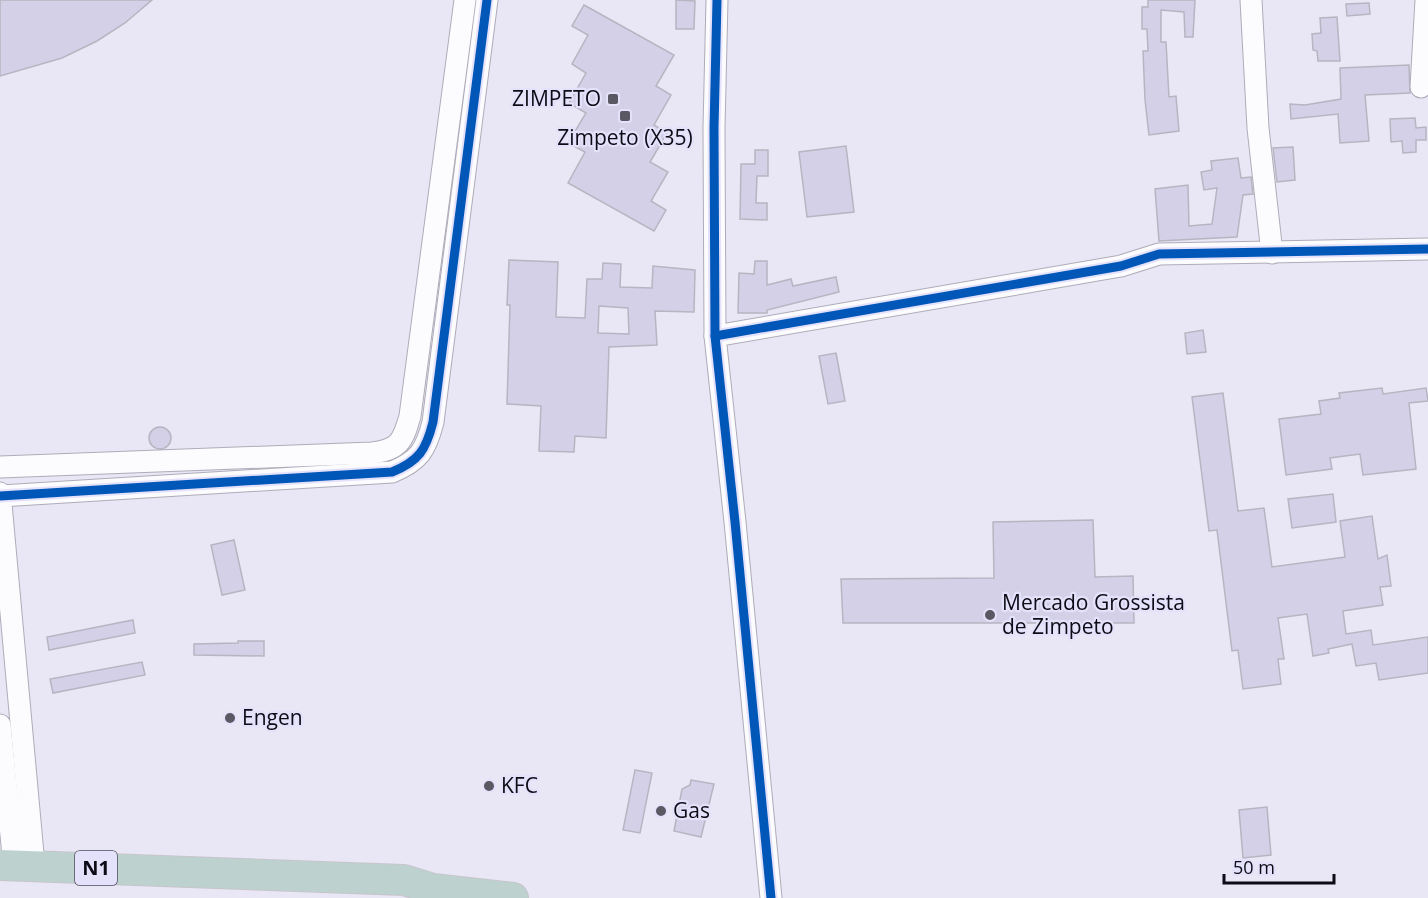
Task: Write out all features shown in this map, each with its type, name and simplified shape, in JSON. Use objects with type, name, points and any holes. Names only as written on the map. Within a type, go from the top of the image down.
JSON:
[{"type":"highway","name":"N1","points":[[16,865],[404,880],[433,889],[513,898]]},
{"type":"street","points":[[0,467],[372,453],[388,451],[397,445],[405,432],[410,416],[465,0]]},
{"type":"street","points":[[16,865],[0,495],[392,472],[408,465],[421,454],[429,440],[433,422],[488,0]]},
{"type":"street","points":[[717,0],[714,128],[715,336],[771,898]]},
{"type":"street","points":[[1251,0],[1258,128],[1272,253]]},
{"type":"street","points":[[1421,87],[1426,0]]},
{"type":"street","points":[[715,336],[1121,266],[1159,254],[1428,249]]},
{"type":"street","points":[[0,725],[16,865]]},
{"type":"building","points":[[0,0],[152,0],[125,23],[97,41],[62,58],[0,76]]},
{"type":"building","points":[[676,0],[695,1],[694,29],[676,29]]},
{"type":"building","points":[[1148,0],[1195,0],[1193,37],[1185,37],[1184,12],[1161,10],[1161,42],[1166,42],[1169,97],[1176,96],[1179,131],[1149,135],[1143,51],[1148,51],[1147,29],[1142,29],[1142,7],[1148,7]]},
{"type":"building","points":[[1369,3],[1370,14],[1347,16],[1346,4]]},
{"type":"building","points":[[584,5],[674,55],[656,86],[671,95],[654,125],[667,133],[650,162],[668,172],[651,201],[666,210],[654,231],[568,183],[585,152],[568,143],[586,113],[569,103],[586,73],[572,64],[588,35],[572,26]]},
{"type":"building","points":[[1337,17],[1340,61],[1318,61],[1317,51],[1313,50],[1312,34],[1321,33],[1320,18]]},
{"type":"building","points":[[1409,65],[1410,93],[1365,95],[1369,141],[1340,143],[1338,114],[1291,119],[1290,104],[1305,105],[1341,99],[1340,68]]},
{"type":"building","points":[[1415,118],[1416,128],[1426,127],[1426,140],[1416,140],[1416,152],[1403,153],[1402,141],[1391,142],[1390,119]]},
{"type":"building","points":[[846,146],[854,212],[807,217],[799,152]]},
{"type":"building","points":[[1293,147],[1295,180],[1277,182],[1273,148]]},
{"type":"building","points":[[755,150],[768,150],[768,176],[757,176],[756,203],[767,203],[767,220],[740,219],[741,164],[755,164]]},
{"type":"building","points":[[1238,158],[1241,178],[1251,177],[1253,194],[1243,195],[1237,237],[1159,241],[1155,189],[1188,185],[1189,226],[1212,224],[1217,188],[1204,190],[1201,172],[1212,170],[1211,161]]},
{"type":"building","points":[[509,260],[558,262],[556,317],[585,318],[587,279],[602,279],[603,263],[621,264],[620,287],[652,288],[653,266],[695,270],[694,312],[655,311],[657,345],[609,347],[606,438],[575,436],[574,452],[539,451],[541,406],[507,404],[510,305],[507,305]],"holes":[[[599,306],[628,308],[629,334],[598,333]]]},
{"type":"building","points":[[755,261],[767,261],[767,285],[791,279],[793,286],[836,277],[839,292],[767,310],[767,313],[738,313],[739,273],[754,274]]},
{"type":"building","points":[[1203,330],[1206,352],[1187,354],[1185,333]]},
{"type":"building","points":[[836,353],[845,401],[828,404],[819,356]]},
{"type":"building","points":[[1382,388],[1383,394],[1426,388],[1428,401],[1409,403],[1416,469],[1363,475],[1360,454],[1330,458],[1332,469],[1286,475],[1279,419],[1321,414],[1319,401],[1340,398],[1339,393]]},
{"type":"building","points":[[1223,393],[1238,511],[1264,508],[1272,567],[1345,557],[1340,521],[1372,516],[1378,559],[1387,555],[1391,586],[1380,587],[1383,605],[1343,611],[1346,634],[1371,630],[1373,645],[1428,637],[1428,673],[1379,680],[1376,663],[1356,666],[1352,644],[1328,649],[1329,653],[1313,656],[1307,614],[1278,618],[1284,659],[1278,659],[1281,684],[1243,689],[1238,650],[1232,651],[1217,530],[1209,531],[1192,397]]},
{"type":"building","points":[[160,427],[168,430],[171,438],[168,446],[160,449],[152,446],[149,438],[152,430]]},
{"type":"building","points":[[1333,494],[1336,522],[1292,528],[1288,499]]},
{"type":"building","points":[[1093,520],[1095,577],[1133,576],[1134,623],[843,623],[841,579],[994,578],[993,522]]},
{"type":"building","points":[[234,540],[245,590],[222,595],[211,545]]},
{"type":"building","points":[[133,620],[135,633],[49,650],[47,637]]},
{"type":"building","points":[[238,641],[264,641],[264,656],[194,655],[194,644],[238,643]]},
{"type":"building","points":[[142,662],[145,675],[53,693],[50,679]]},
{"type":"building","points":[[635,770],[652,773],[640,833],[623,830]]},
{"type":"building","points":[[691,780],[714,784],[701,837],[674,831],[682,789],[690,785]]},
{"type":"building","points":[[1267,807],[1271,855],[1243,858],[1239,810]]},
{"type":"cycle path","points":[[0,496],[392,472],[415,459],[424,447],[433,422],[487,0]]},
{"type":"cycle path","points":[[717,0],[714,128],[715,336],[771,898]]},
{"type":"cycle path","points":[[715,336],[1121,266],[1159,254],[1428,249]]},
{"type":"place","name":"ZIMPETO","points":[[613,99]]},
{"type":"place","name":"Zimpeto (X35)","points":[[625,116]]},
{"type":"place","name":"Mercado Grossista de Zimpeto","points":[[990,615]]},
{"type":"place","name":"Engen","points":[[230,718]]},
{"type":"place","name":"KFC","points":[[489,786]]},
{"type":"place","name":"Gas","points":[[661,811]]}]
